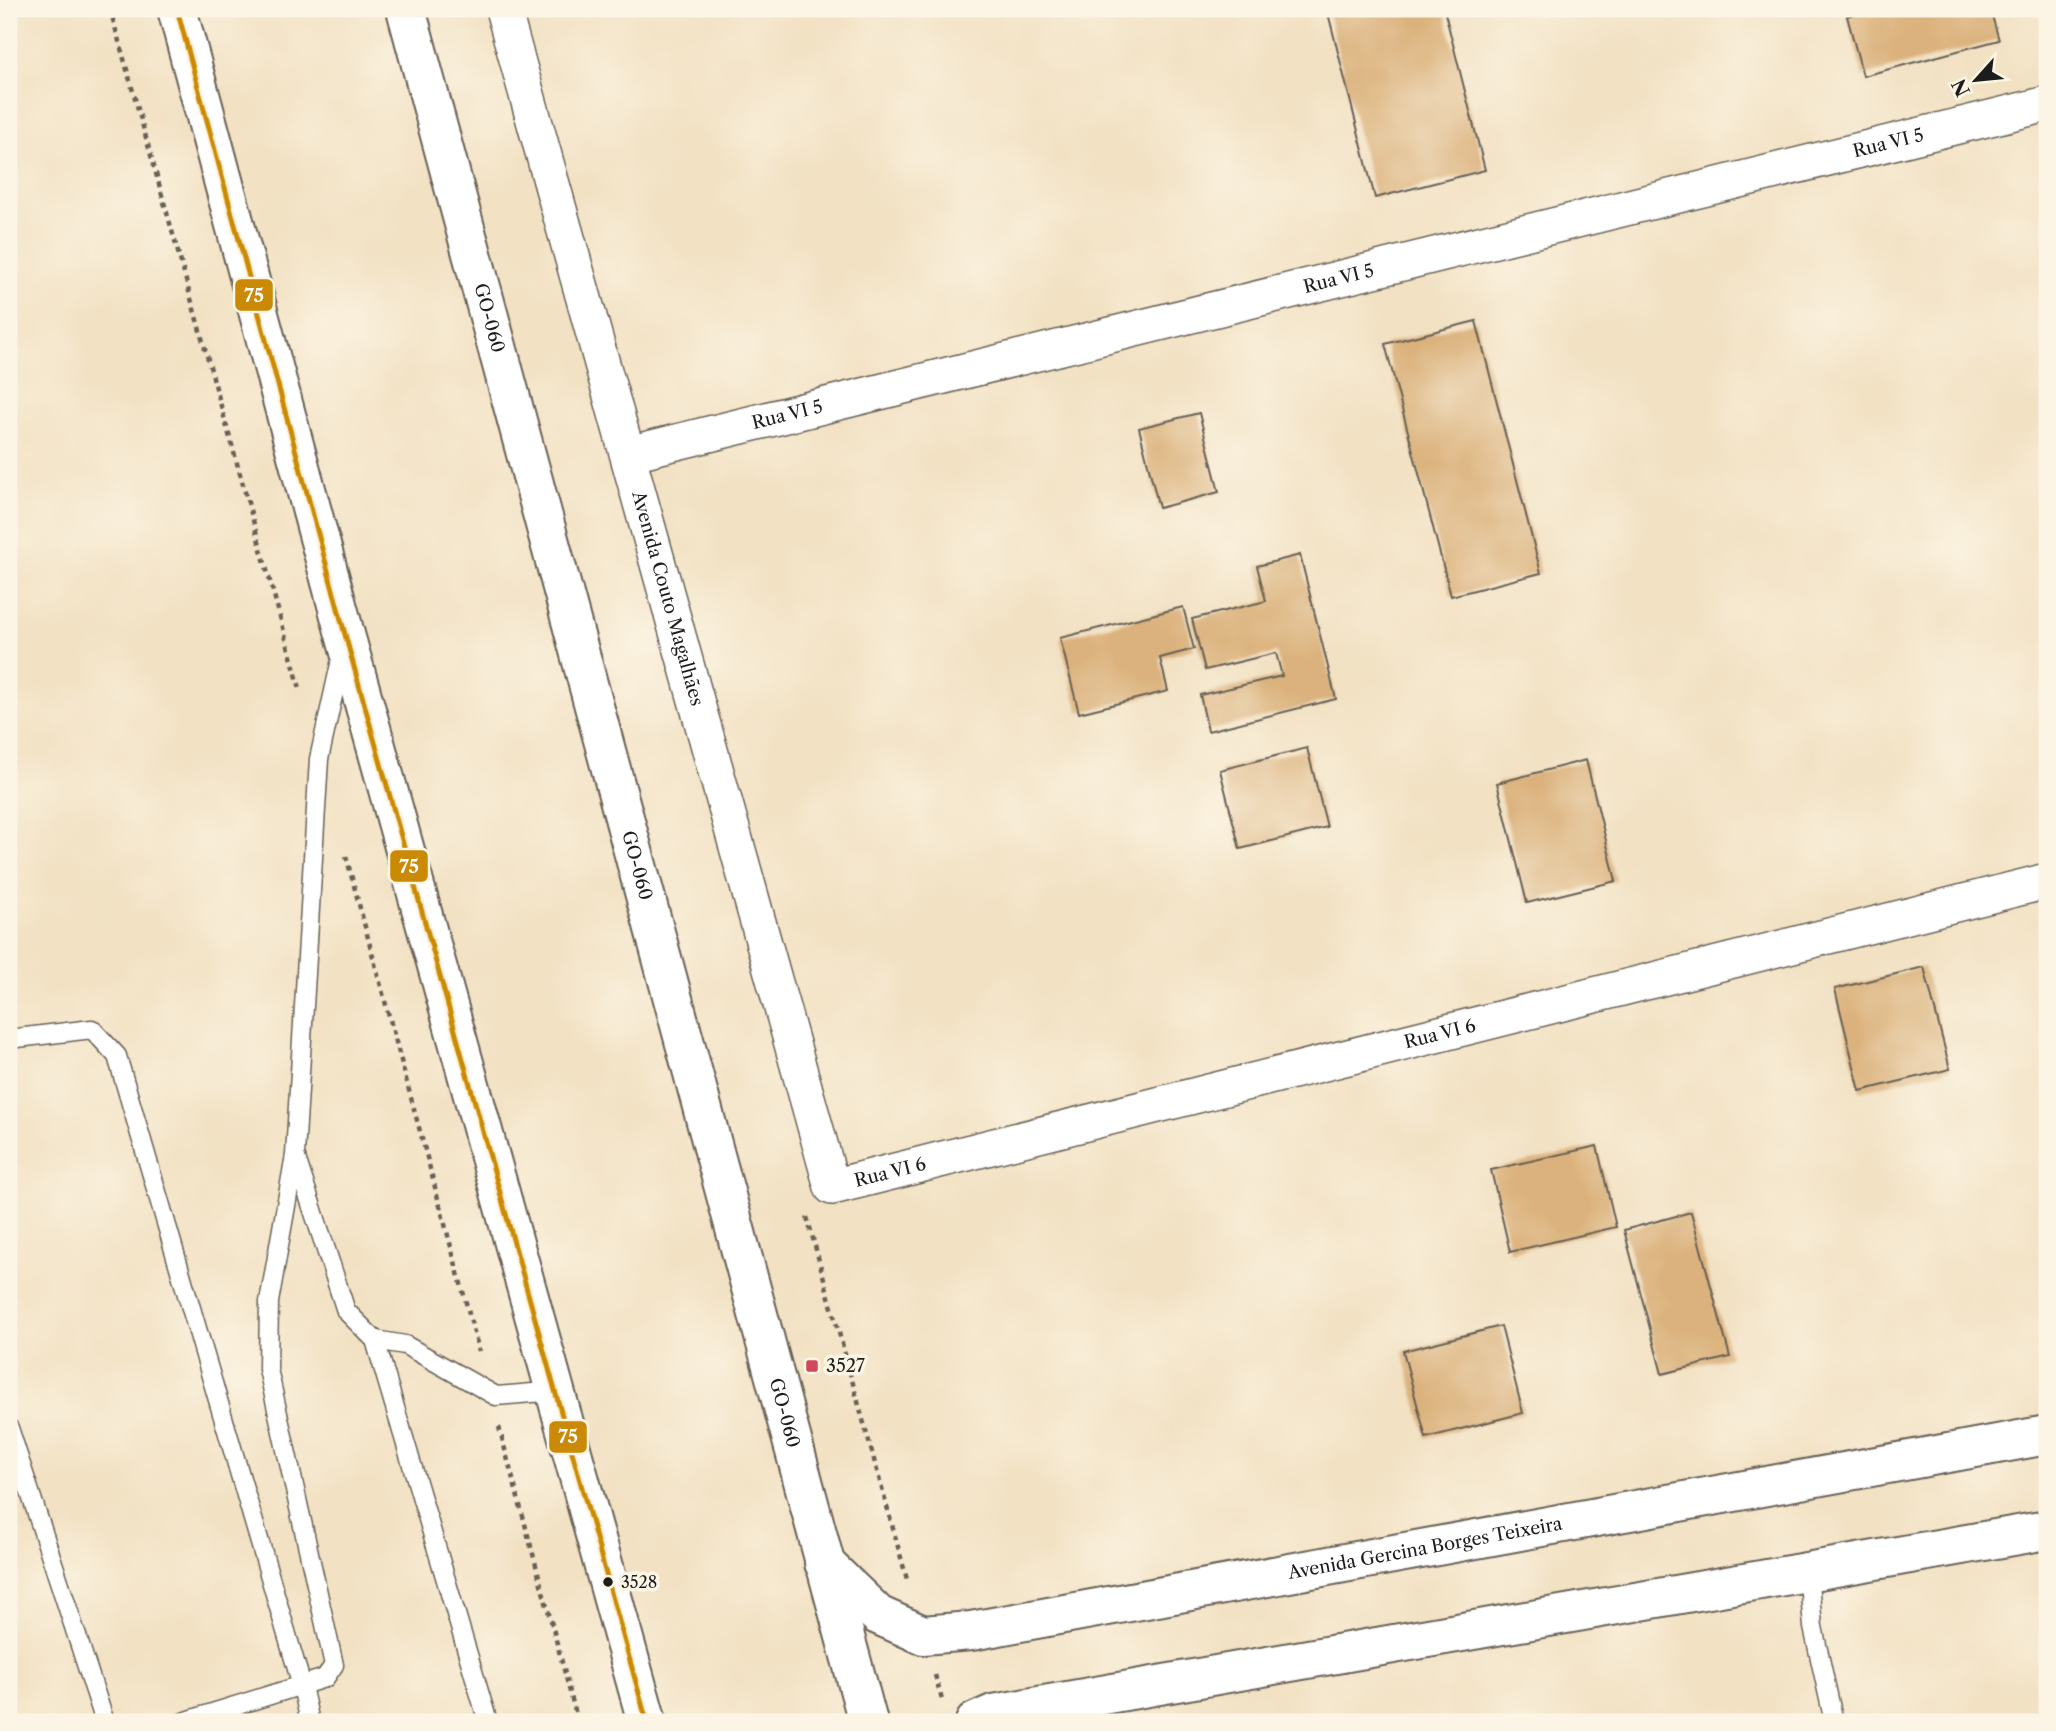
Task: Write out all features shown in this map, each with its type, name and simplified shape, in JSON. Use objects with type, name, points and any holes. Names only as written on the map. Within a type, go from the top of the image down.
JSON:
[{"type":"main road","points":[[177,9],[346,638],[647,1722]]},
{"type":"main road","name":"GO-060","points":[[406,9],[868,1722]]},
{"type":"main road","name":"Avenida Gercina Borges Teixeira","points":[[824,1563],[878,1615],[923,1635],[971,1631],[2047,1436]]},
{"type":"main road","points":[[975,1722],[993,1714],[2047,1530]]},
{"type":"street","name":"Avenida Couto Magalhães","points":[[503,9],[832,1187]]},
{"type":"street","name":"Rua VI 5","points":[[628,454],[2047,104]]},
{"type":"street","name":"Rua VI 6","points":[[832,1187],[2047,881]]},
{"type":"lane","points":[[183,1722],[207,1719],[326,1678],[334,1665],[268,1369],[270,1302],[295,1155],[319,758],[346,638]]},
{"type":"lane","points":[[9,1039],[92,1029],[117,1056],[302,1686],[310,1722]]},
{"type":"lane","points":[[295,1155],[346,1311],[375,1340],[488,1722]]},
{"type":"lane","points":[[375,1340],[405,1345],[496,1396],[556,1391]]},
{"type":"lane","points":[[9,1428],[105,1722]]},
{"type":"lane","points":[[1808,1571],[1813,1627],[1834,1722]]},
{"type":"building","points":[[1327,9],[1444,9],[1485,170],[1375,198]]},
{"type":"building","points":[[1874,9],[1990,9],[1999,40],[1863,76],[1847,16]]},
{"type":"building","points":[[1476,321],[1541,573],[1451,596],[1385,344]]},
{"type":"building","points":[[1199,413],[1219,492],[1159,508],[1139,428]]},
{"type":"building","points":[[1300,555],[1336,699],[1208,731],[1200,695],[1282,676],[1276,653],[1205,670],[1192,619],[1266,601],[1257,566]]},
{"type":"building","points":[[1183,607],[1194,649],[1160,658],[1168,691],[1079,713],[1060,638]]},
{"type":"building","points":[[1307,748],[1327,827],[1240,849],[1220,770]]},
{"type":"building","points":[[1586,760],[1616,881],[1527,903],[1497,783]]},
{"type":"building","points":[[1924,967],[1950,1069],[1860,1091],[1835,989]]},
{"type":"building","points":[[1597,1146],[1616,1227],[1510,1252],[1491,1170]]},
{"type":"building","points":[[1691,1212],[1730,1357],[1662,1374],[1624,1230]]},
{"type":"building","points":[[1501,1326],[1523,1413],[1426,1438],[1403,1351]]},
{"type":"transit line","name":"75","points":[[177,9],[346,638],[647,1722]]},
{"type":"place","name":"3527","points":[[812,1366]]},
{"type":"place","name":"3528","points":[[608,1582]]}]
